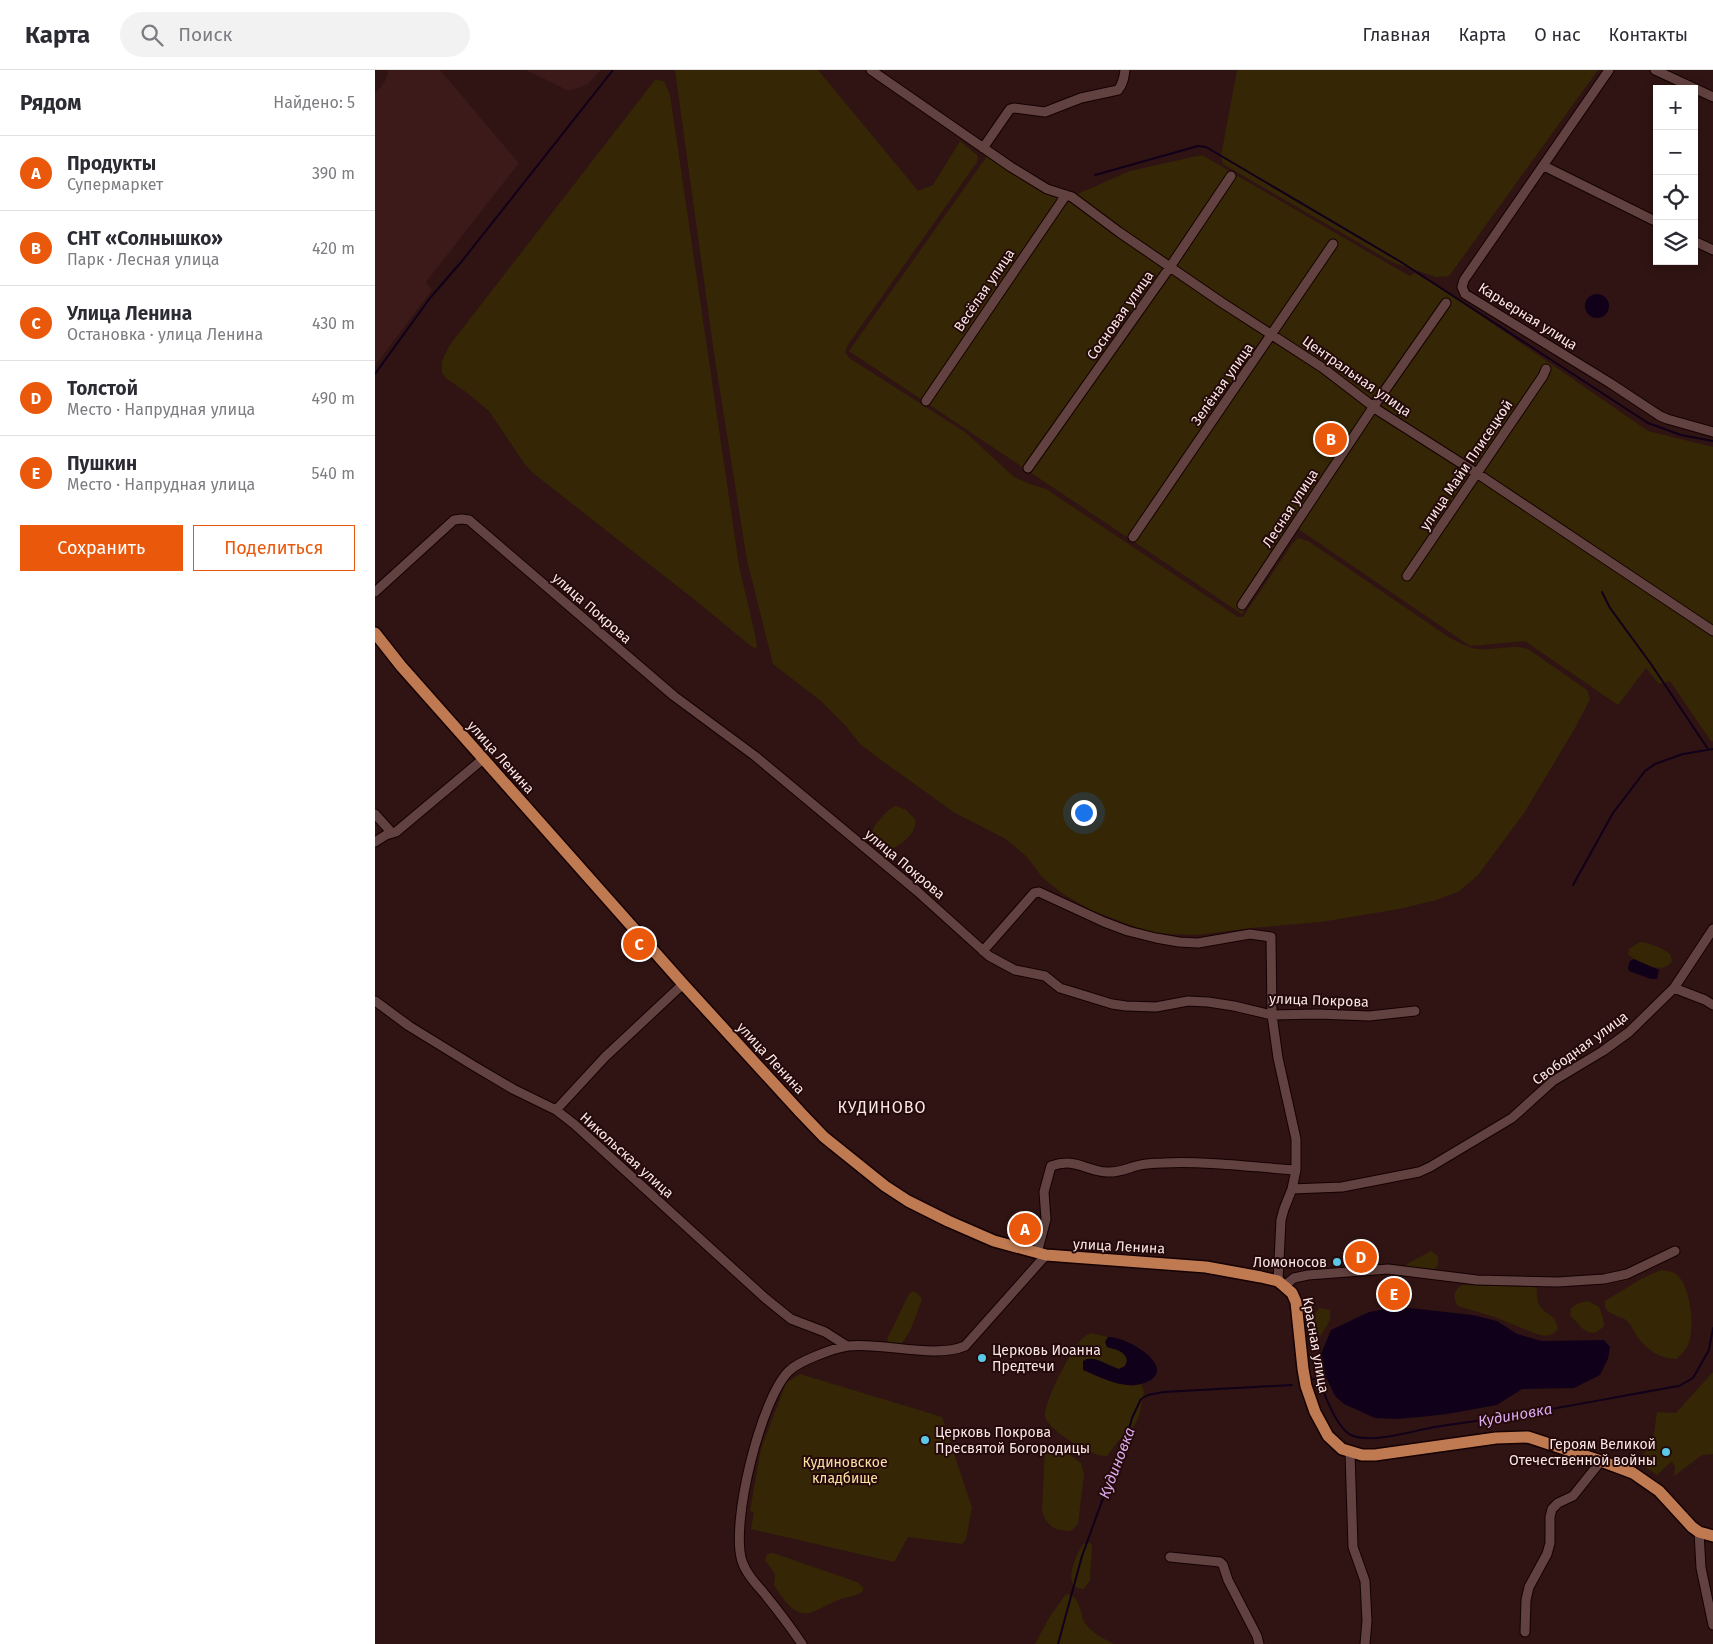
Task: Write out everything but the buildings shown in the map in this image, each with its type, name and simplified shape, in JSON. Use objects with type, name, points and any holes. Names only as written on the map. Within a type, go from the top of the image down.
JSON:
[{"type":"main road","name":"улица Ленина","points":[[375,633],[401,666],[683,984],[824,1136],[885,1186],[909,1201],[975,1233],[994,1241],[1042,1254],[1207,1267],[1281,1284]]},
{"type":"main road","name":"Красная улица","points":[[1281,1284],[1292,1294],[1296,1302],[1301,1362],[1306,1386],[1315,1412],[1334,1443],[1350,1452]]},
{"type":"main road","points":[[1350,1452],[1362,1455],[1375,1455],[1515,1437],[1528,1437],[1633,1473],[1669,1499],[1692,1527],[1699,1532],[1713,1536]]},
{"type":"street","name":"Центральная улица","points":[[871,70],[983,148],[1047,189],[1072,198],[1221,302],[1323,368],[1374,406],[1713,631]]},
{"type":"street","points":[[983,148],[1010,109],[1045,112],[1081,98],[1118,90],[1122,86],[1125,70]]},
{"type":"street","name":"Карьерная улица","points":[[1609,70],[1464,280],[1462,287],[1465,294],[1660,416],[1713,432]]},
{"type":"street","points":[[1655,70],[1713,97]]},
{"type":"street","points":[[1544,166],[1653,220]]},
{"type":"street","name":"Сосновая улица","points":[[1028,468],[1170,267],[1231,176]]},
{"type":"street","name":"Весёлая улица","points":[[926,401],[1065,195]]},
{"type":"street","points":[[1698,243],[1713,250]]},
{"type":"street","name":"Зелёная улица","points":[[1133,538],[1333,244]]},
{"type":"street","name":"Лесная улица","points":[[1242,605],[1374,406],[1446,303]]},
{"type":"street","name":"улица Майи Плисецкой","points":[[1407,576],[1478,474],[1546,369]]},
{"type":"street","name":"улица Покрова","points":[[375,592],[454,520],[469,520],[674,696],[755,756],[917,891],[989,956],[1015,970],[1045,976],[1060,988],[1112,1004],[1156,1007],[1188,1001],[1208,1002],[1272,1015],[1369,1016],[1415,1011]]},
{"type":"street","points":[[375,842],[396,832],[421,813],[483,759]]},
{"type":"street","points":[[375,814],[392,833]]},
{"type":"street","points":[[983,951],[1034,893],[1039,892],[1104,922],[1128,931],[1156,938],[1198,943],[1251,934],[1271,937],[1272,1015],[1278,1058],[1296,1139],[1296,1170],[1292,1189],[1283,1208],[1281,1220],[1281,1284],[1294,1278],[1308,1275],[1388,1269],[1477,1280],[1558,1282],[1604,1279],[1627,1274],[1675,1251]]},
{"type":"street","name":"Свободная улица","points":[[1292,1189],[1342,1187],[1419,1172],[1512,1118],[1553,1081],[1603,1051],[1629,1032],[1674,988],[1713,929]]},
{"type":"street","points":[[556,1110],[605,1057],[683,984]]},
{"type":"street","points":[[1674,988],[1713,1005]]},
{"type":"street","name":"Никольская улица","points":[[375,1001],[409,1026],[474,1066],[513,1089],[556,1110],[594,1141],[669,1212],[791,1319],[825,1332],[847,1346]]},
{"type":"street","points":[[801,1644],[792,1629],[751,1578],[743,1564],[739,1551],[744,1494],[761,1425],[770,1400],[788,1371],[813,1357],[847,1346],[881,1346],[943,1351],[956,1350],[965,1346],[1042,1254],[1047,1214],[1044,1204],[1044,1192],[1051,1166],[1060,1163],[1075,1164],[1104,1172],[1114,1172],[1137,1166],[1163,1163],[1211,1164],[1296,1170]]},
{"type":"street","points":[[1350,1452],[1353,1547],[1365,1581],[1367,1621],[1365,1644]]},
{"type":"street","points":[[1525,1632],[1526,1600],[1529,1588],[1551,1543],[1549,1517],[1552,1509],[1557,1503],[1573,1496],[1601,1461]]},
{"type":"street","points":[[1699,1532],[1701,1568],[1713,1625]]},
{"type":"street","points":[[1170,1558],[1220,1562],[1257,1636],[1259,1644]]},
{"type":"shaded area","points":[[389,70],[440,70],[519,163],[426,282],[432,290],[375,366],[375,94],[385,81]]},
{"type":"shaded area","points":[[526,70],[601,70],[588,84],[569,91]]},
{"type":"shaded area","points":[[1592,294],[1602,294],[1609,301],[1609,311],[1602,318],[1592,318],[1585,311],[1585,301]]},
{"type":"shaded area","points":[[1634,959],[1659,970],[1657,979],[1651,979],[1629,971],[1630,961]]},
{"type":"shaded area","points":[[1391,1308],[1410,1308],[1473,1315],[1497,1321],[1517,1334],[1542,1341],[1604,1340],[1610,1347],[1608,1359],[1600,1375],[1574,1388],[1522,1389],[1497,1405],[1447,1414],[1395,1419],[1375,1418],[1344,1404],[1335,1396],[1326,1377],[1321,1354],[1331,1330],[1369,1312]]},
{"type":"shaded area","points":[[1108,1337],[1121,1339],[1144,1352],[1155,1363],[1157,1371],[1155,1376],[1149,1381],[1140,1384],[1124,1385],[1083,1370],[1083,1361],[1087,1359],[1096,1360],[1119,1369],[1125,1366],[1127,1360],[1124,1354],[1107,1347],[1105,1342]]},
{"type":"green space","points":[[675,70],[818,70],[918,191],[933,185],[960,141],[978,156],[977,162],[847,346],[845,352],[849,358],[965,432],[1014,477],[1046,489],[1238,617],[1243,617],[1298,538],[1308,541],[1450,638],[1466,646],[1479,649],[1521,647],[1528,649],[1587,690],[1590,699],[1575,728],[1524,813],[1478,875],[1458,892],[1436,900],[1399,909],[1321,922],[1196,935],[1156,933],[1091,910],[1063,894],[1043,878],[1027,857],[1006,839],[955,813],[860,744],[845,725],[821,701],[773,664],[747,560],[714,353]]},
{"type":"green space","points":[[1237,70],[1598,70],[1449,276],[1436,277],[1392,262],[1223,164],[1221,156]]},
{"type":"green space","points":[[655,80],[664,81],[670,95],[739,566],[757,649],[533,473],[524,463],[489,411],[447,379],[442,373],[442,361],[449,346]]},
{"type":"green space","points":[[990,152],[1036,181],[1073,196],[1130,171],[1202,155],[1392,266],[1410,276],[1415,273],[1444,290],[1648,431],[1713,447],[1713,741],[1711,741],[1670,681],[1659,684],[1646,668],[1618,705],[1525,641],[1470,646],[1297,528],[1242,614],[849,351]]},
{"type":"green space","points":[[896,806],[906,810],[915,819],[915,824],[908,838],[889,850],[877,845],[872,837],[872,833],[877,823],[889,809]]},
{"type":"green space","points":[[1640,942],[1667,952],[1670,954],[1672,961],[1668,965],[1656,968],[1637,961],[1628,954],[1629,949]]},
{"type":"green space","points":[[1431,1251],[1436,1254],[1438,1263],[1436,1268],[1431,1271],[1408,1268],[1406,1266],[1407,1264]]},
{"type":"green space","points":[[1661,1270],[1676,1274],[1681,1280],[1690,1309],[1690,1340],[1677,1359],[1660,1355],[1645,1346],[1628,1322],[1609,1312],[1605,1306],[1605,1301],[1641,1279]]},
{"type":"green space","points":[[1462,1285],[1533,1287],[1537,1289],[1539,1305],[1553,1318],[1558,1329],[1553,1334],[1545,1336],[1495,1317],[1458,1306],[1455,1294]]},
{"type":"green space","points":[[913,1291],[922,1299],[911,1328],[901,1344],[889,1343],[887,1339],[909,1294]]},
{"type":"green space","points":[[1588,1301],[1599,1307],[1603,1318],[1604,1326],[1594,1333],[1585,1331],[1570,1315],[1571,1308],[1579,1303]]},
{"type":"green space","points":[[1320,1308],[1330,1310],[1330,1320],[1321,1335],[1314,1336],[1310,1331],[1313,1315]]},
{"type":"green space","points":[[1091,1333],[1108,1337],[1106,1342],[1110,1348],[1121,1351],[1127,1360],[1125,1366],[1119,1369],[1094,1359],[1131,1386],[1141,1384],[1144,1392],[1139,1416],[1134,1426],[1119,1440],[1107,1456],[1081,1448],[1071,1442],[1047,1422],[1045,1416],[1054,1387],[1073,1351],[1085,1336]]},
{"type":"green space","points":[[1713,1372],[1713,1454],[1702,1455],[1674,1476],[1675,1467],[1672,1461],[1657,1475],[1638,1462],[1653,1441],[1657,1412],[1676,1413]]},
{"type":"green space","name":"Кудиновское кладбище","points":[[800,1374],[942,1417],[972,1508],[966,1539],[962,1544],[908,1537],[894,1562],[751,1529],[754,1512],[750,1511],[761,1449],[786,1383]]},
{"type":"green space","points":[[1048,1447],[1067,1453],[1081,1463],[1084,1474],[1078,1524],[1071,1531],[1052,1527],[1042,1511],[1045,1449]]},
{"type":"green space","points":[[1090,1543],[1092,1546],[1090,1580],[1084,1589],[1077,1588],[1071,1578],[1074,1563],[1083,1544]]},
{"type":"green space","points":[[773,1553],[857,1582],[863,1587],[863,1591],[809,1613],[798,1612],[788,1605],[774,1585],[775,1574],[765,1560],[767,1554]]},
{"type":"green space","points":[[1068,1594],[1076,1599],[1088,1627],[1114,1644],[1035,1644],[1049,1618],[1065,1595]]},
{"type":"waterway","points":[[375,374],[430,298],[462,261],[613,70]]},
{"type":"waterway","points":[[1095,175],[1198,146],[1206,147],[1401,262],[1648,423],[1681,435],[1713,441]]},
{"type":"waterway","points":[[1602,592],[1610,608],[1651,664],[1708,749]]},
{"type":"waterway","points":[[1573,885],[1613,813],[1645,771],[1655,764],[1683,754],[1713,749]]},
{"type":"waterway","name":"Кудиновка","points":[[1312,1379],[1318,1379],[1332,1411],[1347,1433],[1362,1438],[1383,1437],[1679,1386],[1693,1378],[1709,1350],[1713,1328]]},
{"type":"waterway","points":[[1318,1379],[1326,1377]]},
{"type":"waterway","name":"Кудиновка","points":[[1058,1644],[1082,1556],[1102,1501],[1121,1459],[1132,1418],[1141,1399],[1148,1395],[1164,1392],[1292,1385]]},
{"type":"place","name":"СНТ «Солнышко»","points":[[1331,439]]},
{"type":"place","name":"Улица Ленина","points":[[639,944]]},
{"type":"place","name":"Продукты","points":[[1025,1229]]},
{"type":"place","name":"Толстой","points":[[1361,1257]]},
{"type":"place","name":"Ломоносов","points":[[1337,1262]]},
{"type":"place","name":"Пушкин","points":[[1394,1294]]},
{"type":"place","name":"Церковь Иоанна Предтечи","points":[[982,1358]]},
{"type":"place","name":"Церковь Покрова Пресвятой Богородицы","points":[[925,1440]]},
{"type":"place","name":"Героям Великой Отечественной войны","points":[[1666,1452]]},
{"type":"district","name":"КУДИНОВО","points":[[882,1107]]}]
